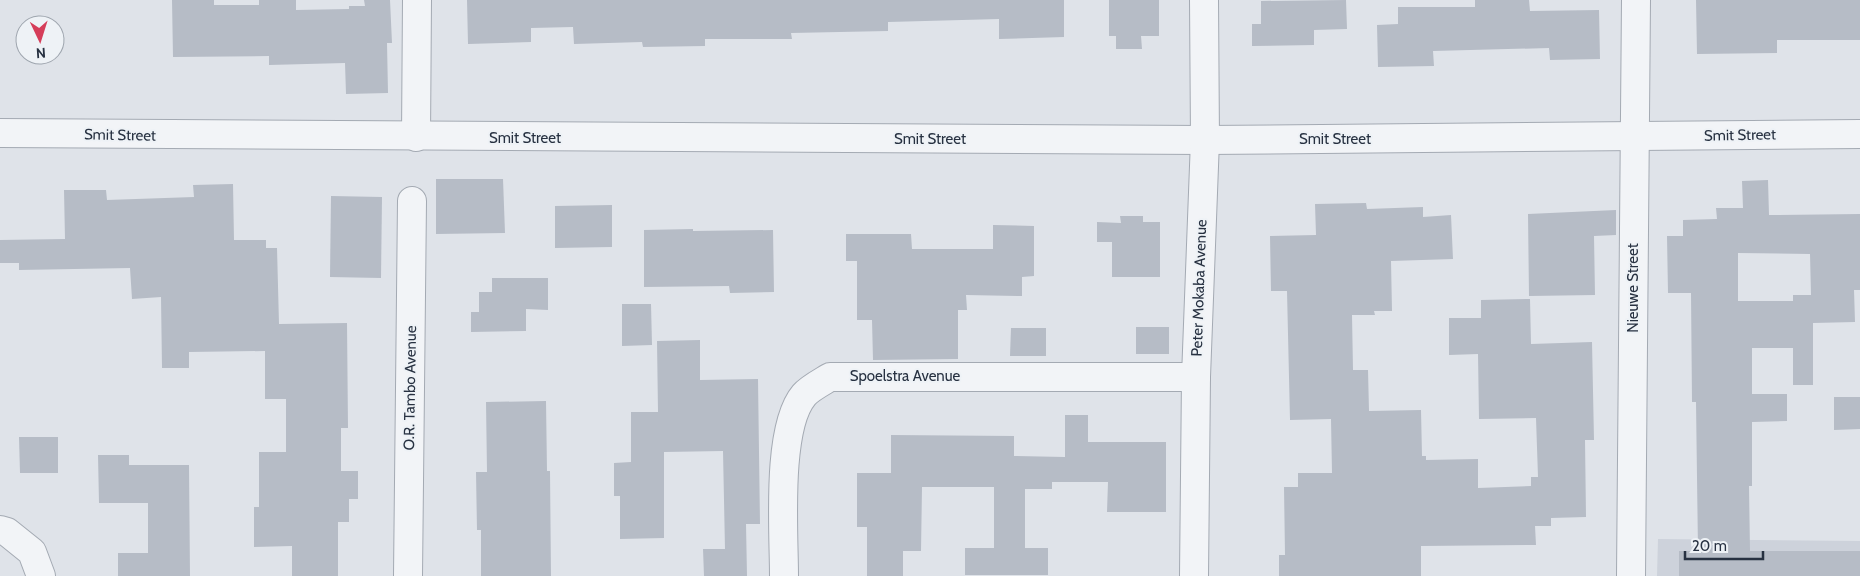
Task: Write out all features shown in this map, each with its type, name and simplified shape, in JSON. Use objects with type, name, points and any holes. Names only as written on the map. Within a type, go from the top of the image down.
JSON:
[{"type":"street","points":[[416,137],[417,0]]},
{"type":"street","name":"Peter Mokaba Avenue","points":[[1194,576],[1196,377],[1205,140],[1204,0]]},
{"type":"street","name":"Nieuwe Street","points":[[1631,576],[1636,0]]},
{"type":"street","name":"Smit Street","points":[[0,133],[416,137],[1205,140],[1860,134]]},
{"type":"street","name":"O.R. Tambo Avenue","points":[[408,576],[412,201]]},
{"type":"street","name":"Spoelstra Avenue","points":[[784,576],[786,461],[791,419],[805,394],[830,377],[1196,377]]},
{"type":"street","points":[[0,530],[7,532],[32,552],[41,576]]},
{"type":"shaded area","points":[[1658,539],[1860,541],[1860,576],[1657,576]]},
{"type":"building","points":[[172,0],[214,0],[214,5],[259,5],[259,0],[296,0],[296,10],[349,9],[349,6],[365,6],[364,0],[390,0],[392,43],[387,43],[388,93],[346,94],[345,63],[269,65],[269,56],[173,57]]},
{"type":"building","points":[[467,0],[1064,0],[1064,37],[999,39],[999,19],[888,22],[888,31],[791,33],[792,39],[705,39],[705,46],[643,47],[642,42],[574,44],[573,27],[531,28],[531,42],[468,44]]},
{"type":"building","points":[[1109,0],[1159,0],[1159,36],[1141,36],[1142,49],[1116,49],[1116,36],[1109,36]]},
{"type":"building","points":[[1346,0],[1347,29],[1314,30],[1314,45],[1252,46],[1252,24],[1261,24],[1261,1]]},
{"type":"building","points":[[1475,0],[1529,0],[1530,11],[1599,10],[1600,59],[1550,60],[1549,48],[1433,51],[1434,66],[1378,67],[1377,25],[1398,24],[1398,7],[1475,7]]},
{"type":"building","points":[[1696,0],[1860,0],[1860,40],[1777,40],[1777,53],[1697,54]]},
{"type":"building","points":[[436,179],[503,179],[505,233],[436,234]]},
{"type":"building","points":[[1768,180],[1769,215],[1860,214],[1860,290],[1854,290],[1855,322],[1813,323],[1813,385],[1793,385],[1793,348],[1752,348],[1752,394],[1787,394],[1787,421],[1752,422],[1752,486],[1749,486],[1750,551],[1860,551],[1860,576],[1679,576],[1679,551],[1698,551],[1696,402],[1692,402],[1691,293],[1668,293],[1667,236],[1683,236],[1683,220],[1717,219],[1716,208],[1743,208],[1742,181]],"holes":[[[1738,253],[1810,254],[1811,295],[1793,295],[1793,301],[1738,301]]]},
{"type":"building","points":[[233,184],[234,240],[266,240],[266,248],[277,248],[279,324],[347,323],[348,428],[341,428],[341,471],[358,471],[358,499],[349,499],[349,522],[338,522],[338,576],[292,576],[292,546],[254,547],[254,507],[259,507],[259,452],[286,452],[286,399],[265,399],[265,351],[189,352],[189,368],[162,368],[161,297],[132,299],[130,268],[19,270],[19,263],[0,263],[0,240],[65,239],[64,190],[106,190],[107,200],[194,197],[193,185]]},
{"type":"building","points":[[331,196],[382,197],[381,278],[330,277]]},
{"type":"building","points":[[1366,203],[1367,209],[1423,207],[1423,217],[1451,215],[1453,259],[1391,261],[1392,311],[1374,311],[1375,315],[1352,315],[1353,370],[1368,370],[1369,411],[1421,410],[1422,456],[1426,456],[1426,460],[1478,459],[1478,488],[1531,486],[1531,477],[1538,477],[1536,418],[1479,419],[1478,354],[1449,355],[1449,318],[1481,318],[1481,300],[1530,299],[1531,344],[1592,342],[1594,440],[1585,440],[1586,517],[1551,518],[1551,526],[1535,526],[1536,545],[1421,546],[1421,576],[1279,576],[1279,555],[1285,555],[1284,487],[1298,487],[1298,473],[1332,473],[1331,419],[1290,420],[1287,291],[1271,291],[1270,236],[1316,235],[1315,204]]},
{"type":"building","points":[[612,205],[612,247],[555,248],[555,206]]},
{"type":"building","points":[[1616,210],[1616,235],[1594,236],[1595,295],[1529,296],[1528,214]]},
{"type":"building","points":[[1120,216],[1143,216],[1143,222],[1160,222],[1160,277],[1112,277],[1112,242],[1097,242],[1097,222],[1121,223]]},
{"type":"building","points":[[993,225],[1034,226],[1034,276],[1022,277],[1022,296],[966,295],[967,310],[958,310],[958,359],[873,360],[872,320],[857,320],[857,261],[846,261],[846,234],[911,234],[912,249],[993,249]]},
{"type":"building","points":[[693,229],[693,231],[773,230],[774,292],[730,293],[729,286],[644,287],[644,230]]},
{"type":"building","points":[[492,278],[548,278],[548,310],[526,309],[526,331],[471,332],[471,312],[479,312],[479,292],[492,292]]},
{"type":"building","points":[[622,304],[651,304],[652,345],[622,346]]},
{"type":"building","points":[[1136,327],[1169,327],[1169,354],[1136,354]]},
{"type":"building","points":[[1011,328],[1046,328],[1046,356],[1010,356]]},
{"type":"building","points":[[700,340],[700,380],[758,379],[760,524],[746,524],[747,576],[704,576],[703,549],[725,549],[723,451],[664,452],[664,538],[620,539],[620,496],[614,496],[614,463],[631,462],[631,412],[658,412],[657,341]]},
{"type":"building","points":[[1834,397],[1860,397],[1860,429],[1834,430]]},
{"type":"building","points":[[546,401],[547,471],[550,471],[551,576],[481,576],[481,530],[477,530],[476,472],[487,472],[486,402]]},
{"type":"building","points":[[1065,415],[1088,415],[1088,442],[1166,442],[1166,512],[1107,512],[1108,482],[1052,482],[1052,489],[1025,489],[1025,548],[1048,548],[1048,575],[965,575],[965,548],[994,548],[994,487],[922,487],[921,551],[903,551],[903,576],[867,576],[867,527],[857,527],[857,473],[891,473],[891,435],[1014,436],[1014,456],[1065,457]]},
{"type":"building","points":[[19,437],[58,437],[58,473],[20,473]]},
{"type":"building","points":[[98,455],[129,455],[129,465],[189,465],[190,576],[118,576],[118,553],[148,553],[148,503],[99,503]]}]
